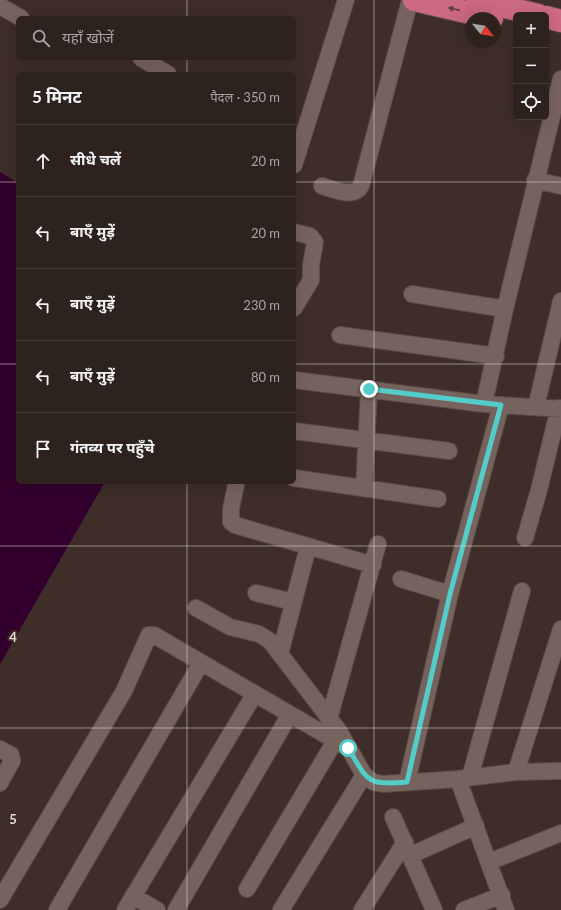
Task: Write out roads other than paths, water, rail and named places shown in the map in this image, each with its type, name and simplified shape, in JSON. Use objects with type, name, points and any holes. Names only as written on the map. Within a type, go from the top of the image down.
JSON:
[{"type":"highway","points":[[414,0],[467,12]]},
{"type":"highway","points":[[477,0],[523,12]]},
{"type":"highway","points":[[501,17],[513,15]]},
{"type":"highway","points":[[549,18],[561,21]]},
{"type":"highway","points":[[549,31],[561,34]]},
{"type":"street","points":[[296,159],[346,0]]},
{"type":"street","points":[[322,186],[351,193],[357,191],[361,186],[410,0]]},
{"type":"street","points":[[0,6],[18,16]]},
{"type":"street","points":[[144,60],[165,72]]},
{"type":"street","points":[[484,404],[535,180],[561,79]]},
{"type":"street","points":[[535,180],[561,186]]},
{"type":"street","points":[[296,232],[310,236],[315,242],[311,265],[311,280],[296,305]]},
{"type":"street","points":[[412,294],[505,309]]},
{"type":"street","points":[[536,407],[561,301]]},
{"type":"street","points":[[340,334],[496,356]]},
{"type":"street","points":[[296,380],[484,404],[560,408],[525,538]]},
{"type":"street","points":[[364,488],[369,389]]},
{"type":"street","points":[[407,782],[450,594],[501,405]]},
{"type":"street","points":[[296,431],[449,451]]},
{"type":"street","points":[[296,478],[438,499]]},
{"type":"street","points":[[236,485],[231,509],[231,522],[238,526],[374,565]]},
{"type":"street","points":[[329,719],[374,565],[378,544]]},
{"type":"street","points":[[280,654],[308,547]]},
{"type":"street","points":[[401,579],[450,594]]},
{"type":"street","points":[[464,910],[504,903],[476,826],[464,778],[522,591]]},
{"type":"street","points":[[256,593],[293,602]]},
{"type":"street","points":[[196,608],[230,627],[262,636],[270,641],[329,719],[342,744],[364,774],[377,783],[464,778],[516,772],[561,771]]},
{"type":"street","points":[[516,772],[561,629]]},
{"type":"street","points":[[0,900],[124,691],[149,635],[154,635],[342,744]]},
{"type":"street","points":[[57,910],[201,663]]},
{"type":"street","points":[[125,910],[254,694]]},
{"type":"street","points":[[176,910],[290,714]]},
{"type":"street","points":[[247,889],[342,744]]},
{"type":"street","points":[[0,749],[11,755],[12,761],[0,784]]},
{"type":"street","points":[[281,910],[364,774]]},
{"type":"street","points":[[393,817],[408,848],[434,910]]},
{"type":"street","points":[[362,910],[408,848],[476,826]]},
{"type":"street","points":[[489,862],[561,832]]},
{"type":"street","points":[[133,896],[157,910]]}]
